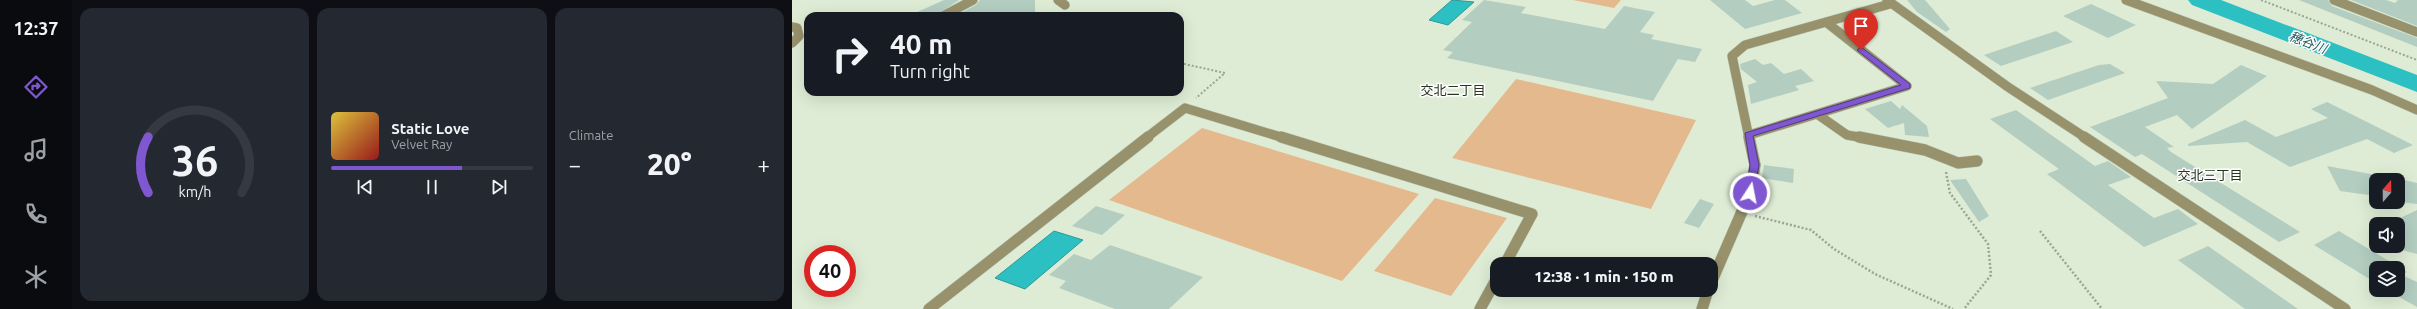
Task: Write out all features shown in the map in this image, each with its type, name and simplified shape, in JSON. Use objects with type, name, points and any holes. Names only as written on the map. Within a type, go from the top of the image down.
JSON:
[{"type":"street","points":[[950,12],[973,0]]},
{"type":"street","points":[[1058,0],[1065,5]]},
{"type":"street","points":[[2126,0],[2372,90],[2417,110]]},
{"type":"street","points":[[2334,0],[2417,32]]},
{"type":"street","points":[[1718,266],[1750,193],[1755,165],[1732,56],[1745,45],[1826,22],[1888,2],[2008,87],[2345,309]]},
{"type":"street","points":[[1749,134],[1907,86],[1826,22]]},
{"type":"street","points":[[792,27],[796,28],[799,36],[792,43]]},
{"type":"street","points":[[929,309],[1185,108],[1532,214],[1509,257]]},
{"type":"street","points":[[1817,114],[1847,135],[1925,150],[1958,162],[1977,161]]},
{"type":"street","points":[[1480,309],[1490,291]]},
{"type":"street","points":[[1702,309],[1706,297]]},
{"type":"path","points":[[2261,0],[2417,60]]},
{"type":"path","points":[[1184,64],[1225,73],[1185,108]]},
{"type":"path","points":[[1958,162],[1946,170],[1950,193],[1988,244],[1991,275],[1964,309]]},
{"type":"path","points":[[1741,212],[1811,230],[1834,249],[1875,274],[1953,309]]},
{"type":"path","points":[[2040,230],[2102,309]]},
{"type":"shaded area","points":[[1573,0],[1621,0],[1614,8]]},
{"type":"shaded area","points":[[1516,79],[1696,120],[1651,209],[1452,158]]},
{"type":"shaded area","points":[[1202,128],[1419,194],[1342,281],[1109,200]]},
{"type":"shaded area","points":[[1435,198],[1507,218],[1451,296],[1374,271]]},
{"type":"water","points":[[1452,0],[1474,2],[1448,25],[1429,20]]},
{"type":"water","points":[[1054,231],[1083,240],[1025,289],[995,278]]},
{"type":"building","points":[[944,0],[959,0],[941,12],[917,12]]},
{"type":"building","points":[[980,0],[1035,0],[1035,12],[963,12],[976,5]]},
{"type":"building","points":[[1484,0],[1526,7],[1521,13],[1605,29],[1624,6],[1655,12],[1640,32],[1654,35],[1651,39],[1702,49],[1695,62],[1678,59],[1653,101],[1447,58],[1453,52],[1443,50],[1472,22],[1462,20]]},
{"type":"building","points":[[1710,0],[1745,0],[1753,6],[1775,0],[1785,0],[1802,13],[1745,29]]},
{"type":"building","points":[[1907,0],[1925,0],[1950,29],[1946,32],[1917,12]]},
{"type":"building","points":[[2299,0],[2328,0],[2332,6],[2417,38],[2417,47]]},
{"type":"building","points":[[2351,0],[2386,0],[2395,3],[2398,0],[2417,0],[2417,26]]},
{"type":"building","points":[[2091,4],[2136,25],[2108,38],[2063,16]]},
{"type":"building","points":[[2056,31],[2073,42],[2001,66],[1984,55]]},
{"type":"building","points":[[1755,59],[1763,65],[1771,63],[1784,74],[1801,69],[1814,81],[1795,86],[1799,90],[1751,104],[1748,85],[1757,82],[1741,69],[1740,64]]},
{"type":"building","points":[[2110,64],[2125,73],[2048,100],[2030,88],[2099,65]]},
{"type":"building","points":[[2241,65],[2267,76],[2192,129],[2177,115],[2145,127],[2174,147],[2167,148],[2171,152],[2300,232],[2279,242],[2142,154],[2135,157],[2090,127],[2168,98],[2156,81],[2213,84]]},
{"type":"building","points":[[1891,101],[1900,109],[1902,105],[1927,126],[1929,137],[1905,135],[1904,123],[1888,128],[1865,109]]},
{"type":"building","points":[[2327,102],[2413,145],[2394,153],[2367,139],[2290,167],[2247,142],[2188,146],[2188,144],[2245,120],[2276,137],[2328,118],[2311,109]]},
{"type":"building","points":[[2016,110],[2095,166],[2108,161],[2131,177],[2108,185],[2154,218],[2178,209],[2198,224],[2144,247],[2047,174],[2059,169],[1990,119]]},
{"type":"building","points":[[1764,165],[1794,169],[1793,183],[1762,178]]},
{"type":"building","points":[[2327,166],[2369,174],[2369,195],[2340,191]]},
{"type":"building","points":[[1966,179],[1989,216],[1979,222],[1950,180]]},
{"type":"building","points":[[2405,180],[2417,183],[2417,204],[2405,202]]},
{"type":"building","points":[[1700,199],[1714,204],[1699,228],[1684,223]]},
{"type":"building","points":[[1096,206],[1125,215],[1102,235],[1072,226]]},
{"type":"building","points":[[2417,210],[2417,254],[2405,251],[2405,217],[2402,217]]},
{"type":"building","points":[[2339,231],[2369,249],[2369,253],[2375,253],[2389,261],[2369,261],[2369,279],[2314,245]]},
{"type":"building","points":[[1110,245],[1203,277],[1169,309],[1115,309],[1059,288],[1066,281],[1049,275],[1074,254],[1091,260]]},
{"type":"building","points":[[2208,246],[2298,309],[2245,309],[2178,260]]},
{"type":"building","points":[[2405,276],[2417,282],[2417,307],[2399,297],[2405,297]]},
{"type":"waterway","name":"穂谷川","points":[[2200,0],[2417,84]]},
{"type":"district","name":"交北二丁目","points":[[1453,90]]},
{"type":"district","name":"交北三丁目","points":[[2210,175]]},
{"type":"route","points":[[1750,193],[1755,165],[1749,134],[1907,86],[1861,50]]}]
